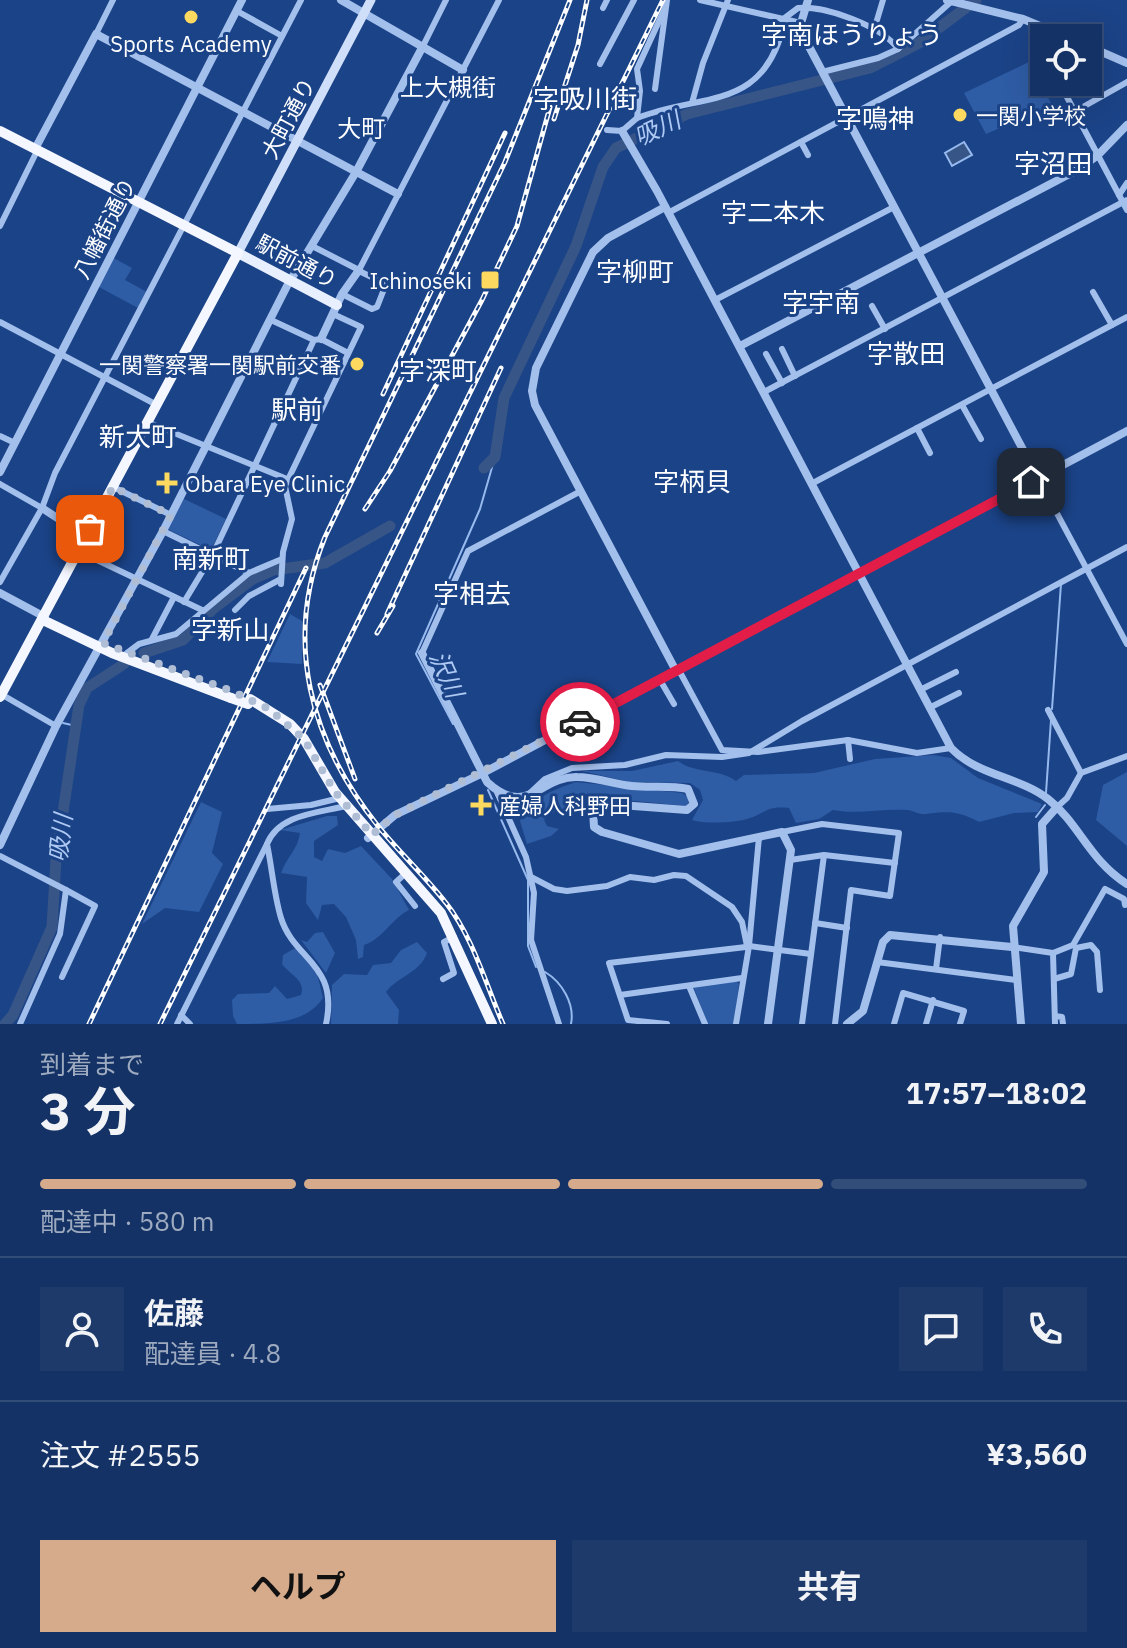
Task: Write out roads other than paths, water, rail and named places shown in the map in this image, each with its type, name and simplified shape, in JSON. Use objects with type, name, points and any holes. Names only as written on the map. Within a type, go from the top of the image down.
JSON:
[{"type":"highway","points":[[0,131],[238,253],[1,696]]},
{"type":"highway","points":[[43,616],[101,646],[249,701],[290,724],[304,739],[340,803],[405,874],[452,938],[487,1022]]},
{"type":"highway","points":[[101,646],[127,653],[233,695]]},
{"type":"main road","name":"大町通り","points":[[238,253],[371,0]]},
{"type":"main road","name":"駅前通り","points":[[238,253],[291,280],[335,309]]},
{"type":"street","points":[[0,226],[113,0]]},
{"type":"street","name":"八幡街通り","points":[[0,472],[242,0]]},
{"type":"street","points":[[0,582],[42,508],[55,473],[301,0]]},
{"type":"street","points":[[341,0],[463,70]]},
{"type":"street","points":[[0,845],[56,726],[163,531],[291,280],[356,172],[446,0]]},
{"type":"street","points":[[184,602],[213,554],[318,339],[359,270],[499,0]]},
{"type":"street","points":[[603,8],[607,0]]},
{"type":"street","points":[[600,64],[634,0]]},
{"type":"street","points":[[700,0],[727,3],[801,23]]},
{"type":"street","points":[[874,30],[883,0]]},
{"type":"street","points":[[824,76],[898,49],[954,2],[1036,24]]},
{"type":"street","points":[[655,89],[666,3]]},
{"type":"street","points":[[625,136],[637,118],[640,91],[637,69],[666,3]]},
{"type":"street","points":[[692,103],[703,63],[727,3]]},
{"type":"street","points":[[807,3],[801,23],[824,76],[1127,644]]},
{"type":"street","points":[[637,118],[662,107],[733,95],[750,84],[769,61],[783,20],[807,3],[874,30],[898,49]]},
{"type":"street","points":[[237,11],[282,36]]},
{"type":"street","points":[[1026,20],[1030,26]]},
{"type":"street","points":[[951,748],[917,753],[848,740],[754,750],[722,750],[681,674],[676,671],[535,405],[532,379],[593,252],[608,238],[801,142],[1026,20]]},
{"type":"street","points":[[96,34],[398,194]]},
{"type":"street","points":[[1102,52],[1127,63]]},
{"type":"street","points":[[1074,112],[1127,82]]},
{"type":"street","points":[[1066,96],[1127,210]]},
{"type":"street","points":[[740,346],[1098,155],[1127,125]]},
{"type":"street","points":[[607,130],[625,136],[667,210],[951,748],[971,765],[1033,790],[1057,807],[1107,871],[1127,884]]},
{"type":"street","points":[[801,142],[808,155]]},
{"type":"street","points":[[764,392],[1123,199],[1127,183]]},
{"type":"street","points":[[715,300],[894,207]]},
{"type":"street","points":[[312,246],[386,284],[377,307],[372,309],[342,294]]},
{"type":"street","points":[[1093,292],[1112,325]]},
{"type":"street","points":[[872,306],[885,329]]},
{"type":"street","points":[[235,610],[249,596],[282,578],[282,561],[292,519],[285,486],[287,479],[361,327],[335,309]]},
{"type":"street","points":[[813,483],[1127,317]]},
{"type":"street","points":[[271,320],[348,353]]},
{"type":"street","points":[[0,322],[157,405]]},
{"type":"street","points":[[782,349],[795,376]]},
{"type":"street","points":[[766,354],[782,383]]},
{"type":"street","points":[[962,405],[981,439]]},
{"type":"street","points":[[147,422],[205,449],[287,479]]},
{"type":"street","points":[[917,428],[930,453]]},
{"type":"street","points":[[370,836],[395,815],[483,773],[1127,431]]},
{"type":"street","points":[[0,436],[15,443]]},
{"type":"street","points":[[0,484],[86,537]]},
{"type":"street","points":[[113,487],[171,515]]},
{"type":"street","points":[[559,1024],[531,940],[531,877],[496,790],[483,773],[422,653],[468,551],[581,491]]},
{"type":"street","points":[[163,531],[249,573]]},
{"type":"street","points":[[526,798],[545,779],[572,768],[625,765],[666,755],[722,757],[754,750],[1127,547]]},
{"type":"street","points":[[78,551],[202,610]]},
{"type":"street","points":[[127,653],[152,639],[176,634],[249,573],[282,561]]},
{"type":"street","points":[[0,593],[43,616]]},
{"type":"street","points":[[152,639],[174,597]]},
{"type":"street","points":[[920,690],[956,672]]},
{"type":"street","points":[[660,680],[674,704]]},
{"type":"street","points":[[929,708],[959,693]]},
{"type":"street","points":[[1,696],[56,726]]},
{"type":"street","points":[[1048,710],[1081,773]]},
{"type":"street","points":[[848,740],[850,759]]},
{"type":"street","points":[[1021,1024],[1012,947],[1016,917],[1044,872],[1042,824],[1067,798],[1081,773],[1127,756]]},
{"type":"street","points":[[496,790],[526,798],[567,777],[634,786],[679,787],[692,792],[691,809],[600,805],[593,810],[594,827],[661,852],[679,854],[822,824],[899,833],[890,896],[851,890],[835,1024]]},
{"type":"street","points":[[267,809],[340,803]]},
{"type":"street","points":[[177,1024],[272,832],[281,823],[340,803]]},
{"type":"street","points":[[768,1024],[791,850],[782,832]]},
{"type":"street","points":[[736,1024],[759,837]]},
{"type":"street","points":[[267,844],[282,920],[320,971],[325,984],[326,1024]]},
{"type":"street","points":[[790,860],[824,855],[895,863]]},
{"type":"street","points":[[802,1024],[824,855]]},
{"type":"street","points":[[0,856],[95,906],[62,977]]},
{"type":"street","points":[[405,874],[396,882],[415,906]]},
{"type":"street","points":[[531,877],[554,889],[567,891],[607,886],[630,877],[654,880],[674,875],[686,876],[732,907],[742,922],[747,946]]},
{"type":"street","points":[[20,1024],[60,934],[64,888]]},
{"type":"street","points":[[847,1024],[863,1011],[883,942],[890,935],[940,937],[1053,953],[1073,945],[1078,939],[1105,889],[1116,891],[1124,899],[1125,905]]},
{"type":"street","points":[[815,923],[847,928]]},
{"type":"street","points":[[936,969],[940,937]]},
{"type":"street","points":[[443,979],[454,973],[444,942],[452,938]]},
{"type":"street","points":[[1054,979],[1071,974],[1076,948],[1091,945],[1097,952],[1100,990]]},
{"type":"street","points":[[667,1024],[628,1020],[609,963],[747,946],[811,954]]},
{"type":"street","points":[[1053,953],[1055,1020],[1062,1017],[1063,1024]]},
{"type":"street","points":[[877,962],[1016,980]]},
{"type":"street","points":[[620,995],[742,978]]},
{"type":"street","points":[[689,986],[705,1024]]},
{"type":"street","points":[[894,1024],[903,993],[964,1011],[960,1024]]},
{"type":"street","points":[[926,1024],[933,1000]]},
{"type":"street","points":[[181,1015],[190,1024]]},
{"type":"waterway","name":"吸川","points":[[484,468],[495,457],[504,398],[576,246],[603,167],[616,148],[687,114],[870,68],[919,43],[976,0]]},
{"type":"waterway","name":"沢川","points":[[453,724],[416,654],[480,509],[495,457]]},
{"type":"waterway","name":"吸川","points":[[144,653],[183,640],[214,608],[253,579],[274,570],[325,563],[390,526]]},
{"type":"waterway","points":[[1052,709],[1061,584]]},
{"type":"waterway","name":"吸川","points":[[5,1024],[13,1015],[52,927],[56,859],[79,705],[87,688],[124,664]]},
{"type":"waterway","points":[[1046,793],[1051,720]]},
{"type":"waterway","points":[[63,723],[76,726]]},
{"type":"waterway","name":"沢川","points":[[488,790],[528,880],[528,946],[536,967]]},
{"type":"waterway","points":[[1036,817],[1045,805]]},
{"type":"waterway","name":"沢川","points":[[545,972],[566,994],[571,1009],[571,1024]]},
{"type":"railway","points":[[503,1024],[456,916],[378,826],[335,760],[320,725],[310,689],[305,652],[306,614],[312,576],[325,537],[505,162],[570,0]]},
{"type":"railway","points":[[554,119],[578,45],[587,0]]},
{"type":"railway","points":[[160,1024],[663,0]]},
{"type":"railway","points":[[365,509],[390,471],[482,300],[517,226],[550,107]]},
{"type":"railway","points":[[383,394],[505,133]]},
{"type":"railway","points":[[387,614],[501,368]]},
{"type":"railway","points":[[89,1024],[306,568]]},
{"type":"railway","points":[[377,633],[393,606]]},
{"type":"railway","points":[[320,685],[355,779]]},
{"type":"place","name":"Sports Academy","points":[[191,17]]},
{"type":"place","name":"一関小学校","points":[[960,115]]},
{"type":"place","name":"Ichinoseki","points":[[490,280]]},
{"type":"place","name":"一関警察署一関駅前交番","points":[[357,364]]},
{"type":"place","name":"Obara Eye Clinic","points":[[167,483]]},
{"type":"place","name":"産婦人科野田","points":[[481,805]]},
{"type":"district","name":"字南ほうりょう","points":[[852,34]]},
{"type":"district","name":"上大槻街","points":[[448,87]]},
{"type":"district","name":"字吸川街","points":[[585,98]]},
{"type":"district","name":"字鳴神","points":[[875,118]]},
{"type":"district","name":"大町","points":[[361,128]]},
{"type":"district","name":"字沼田","points":[[1053,163]]},
{"type":"district","name":"字二本木","points":[[773,212]]},
{"type":"district","name":"字柳町","points":[[635,271]]},
{"type":"district","name":"字宇南","points":[[821,302]]},
{"type":"district","name":"字散田","points":[[906,353]]},
{"type":"district","name":"字深町","points":[[438,370]]},
{"type":"district","name":"駅前","points":[[297,409]]},
{"type":"district","name":"新大町","points":[[138,436]]},
{"type":"district","name":"字柄貝","points":[[692,481]]},
{"type":"district","name":"南新町","points":[[211,558]]},
{"type":"district","name":"字相去","points":[[472,593]]},
{"type":"district","name":"字新山","points":[[230,629]]}]
